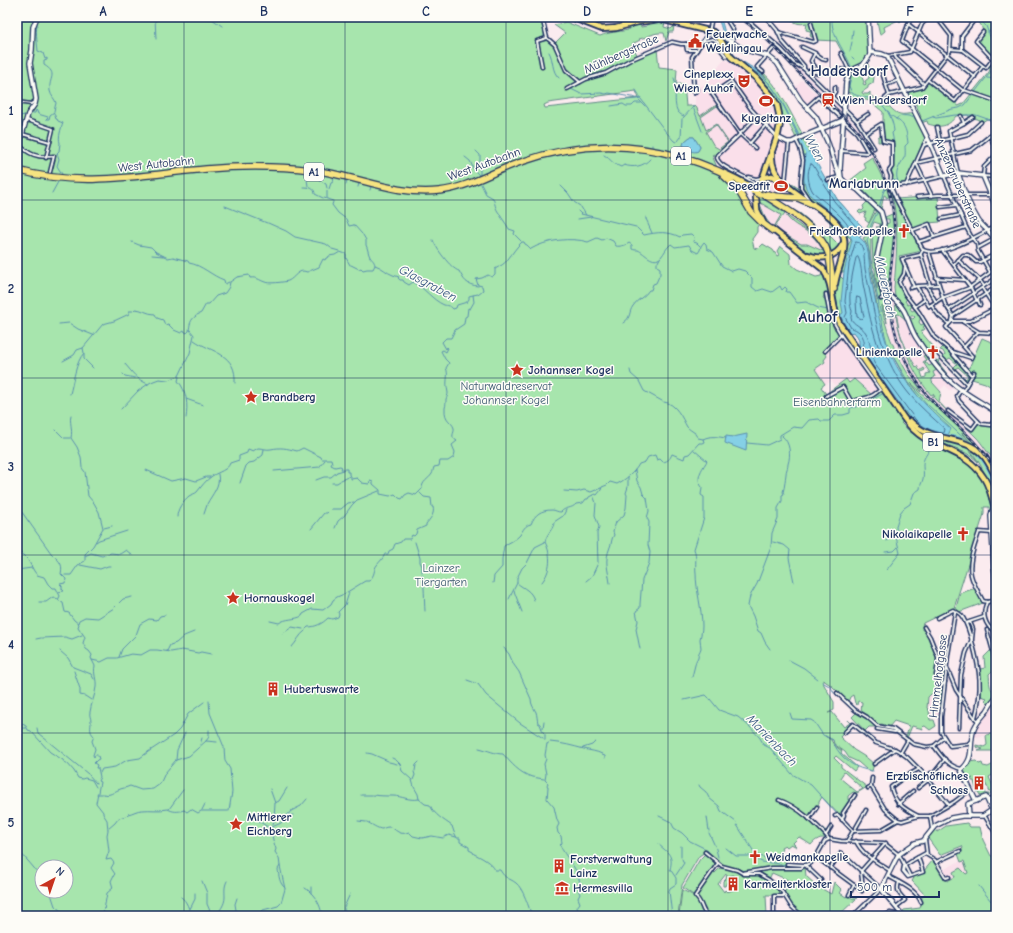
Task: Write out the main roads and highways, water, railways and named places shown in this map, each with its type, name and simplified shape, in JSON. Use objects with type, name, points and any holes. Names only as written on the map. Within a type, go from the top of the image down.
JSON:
[{"type":"highway","name":"West Autobahn","points":[[17,171],[54,177],[92,180],[132,178],[226,168],[292,168],[330,172],[394,189],[423,192],[455,188],[476,181],[520,162],[556,152],[584,148],[622,147],[658,151],[680,156],[713,167],[757,189],[813,232],[829,256],[832,288]]},
{"type":"highway","name":"West Autobahn","points":[[17,171],[52,180],[91,182],[132,180],[227,170],[292,170],[338,176],[401,193],[423,194],[455,190],[470,186],[521,164],[540,158],[571,152],[609,149],[640,150],[668,155],[698,164],[757,189]]},
{"type":"highway","points":[[723,174],[737,188],[751,212],[773,231]]},
{"type":"highway","points":[[757,189],[776,196],[798,198],[810,202]]},
{"type":"main road","name":"B1","points":[[571,17],[594,26],[609,29],[653,18],[669,20],[710,30],[720,36],[729,56],[756,78],[773,97],[779,114],[779,131],[757,189],[757,210],[762,220],[773,231],[823,269],[832,288],[837,310],[842,323],[906,421],[928,440],[966,458],[977,468],[986,482],[991,494],[994,511]]},
{"type":"main road","name":"B1","points":[[774,147],[772,160],[773,167],[777,175],[836,223],[843,234],[844,247],[832,288],[835,318],[854,350],[910,422],[917,428],[930,435],[964,444],[978,450],[984,456],[996,477]]},
{"type":"main road","points":[[757,189],[768,176]]},
{"type":"main road","points":[[762,178],[774,176],[784,181]]},
{"type":"main road","points":[[798,249],[816,258],[830,256],[837,252],[841,247],[843,242],[843,234]]},
{"type":"water","points":[[717,17],[720,17],[728,43],[734,55],[757,71],[767,81],[732,55],[725,43],[721,25]]},
{"type":"water","points":[[772,87],[781,100],[800,137],[799,137],[781,101]]},
{"type":"water","points":[[690,137],[694,137],[700,147],[696,152],[683,145],[684,142]]},
{"type":"water","points":[[810,151],[837,199],[865,230],[866,234],[859,237],[867,248],[877,309],[893,360],[914,392],[951,429],[947,437],[928,433],[912,421],[867,359],[859,346],[857,335],[854,332],[849,333],[840,315],[843,313],[841,302],[844,272],[852,240],[847,229],[841,222],[810,195],[806,188],[804,180],[805,154]]},
{"type":"water","points":[[747,434],[746,451],[725,443],[726,436],[733,437]]},
{"type":"waterway","points":[[155,17],[156,39]]},
{"type":"waterway","points":[[195,17],[212,19],[222,26]]},
{"type":"waterway","name":"Mauerbach","points":[[832,17],[833,31],[852,69]]},
{"type":"waterway","points":[[977,17],[986,26],[989,34]]},
{"type":"waterway","points":[[38,20],[36,32],[38,51],[43,53],[45,59],[47,58],[47,60],[44,61],[44,65],[51,71],[52,74],[50,91],[56,103],[54,111]]},
{"type":"waterway","points":[[988,32],[996,27]]},
{"type":"waterway","points":[[544,36],[545,30]]},
{"type":"waterway","points":[[852,39],[853,30]]},
{"type":"waterway","points":[[989,35],[994,41],[996,51]]},
{"type":"waterway","points":[[850,51],[852,42]]},
{"type":"waterway","points":[[549,52],[556,75],[559,78]]},
{"type":"waterway","points":[[920,120],[922,121],[965,105],[996,65]]},
{"type":"waterway","name":"Mauerbach","points":[[852,72],[849,86],[852,93],[878,101],[888,112],[892,122],[894,131],[892,133],[894,154],[891,174]]},
{"type":"waterway","points":[[674,78],[677,110],[679,114],[684,116]]},
{"type":"waterway","points":[[987,78],[996,79]]},
{"type":"waterway","points":[[571,89],[581,94],[609,93],[637,99],[641,98],[636,90]]},
{"type":"waterway","points":[[626,100],[637,99]]},
{"type":"waterway","points":[[638,99],[645,106]]},
{"type":"waterway","points":[[641,99],[666,132],[676,142]]},
{"type":"waterway","points":[[611,106],[623,104],[626,106],[632,106],[635,103],[641,103]]},
{"type":"waterway","points":[[693,107],[702,131]]},
{"type":"waterway","points":[[683,118],[693,107]]},
{"type":"waterway","points":[[29,115],[35,113],[36,110],[38,114],[48,117],[46,119],[49,119],[50,115],[54,112]]},
{"type":"waterway","points":[[886,110],[904,126],[908,143],[905,146],[905,157],[897,172],[898,181],[893,180]]},
{"type":"waterway","points":[[54,113],[56,119],[63,123],[59,141],[59,151],[57,153],[59,159],[57,166],[62,176]]},
{"type":"waterway","points":[[17,119],[19,116],[26,115]]},
{"type":"waterway","points":[[933,117],[976,115],[996,122]]},
{"type":"waterway","points":[[896,119],[901,116],[909,116],[917,119]]},
{"type":"waterway","points":[[678,141],[681,137],[682,119]]},
{"type":"waterway","name":"Wien","points":[[799,137],[808,156]]},
{"type":"waterway","points":[[476,151],[480,155],[480,176]]},
{"type":"waterway","points":[[604,155],[621,167],[624,165],[638,166],[644,164],[650,159]]},
{"type":"waterway","points":[[465,157],[470,161],[474,170],[479,175]]},
{"type":"waterway","points":[[306,173],[308,186]]},
{"type":"waterway","points":[[329,189],[334,177]]},
{"type":"waterway","name":"Mauerbach","points":[[879,208],[883,193],[890,177]]},
{"type":"waterway","points":[[319,180],[326,184],[327,188]]},
{"type":"waterway","points":[[346,185],[347,180]]},
{"type":"waterway","points":[[52,193],[58,182]]},
{"type":"waterway","points":[[358,187],[359,183]]},
{"type":"waterway","points":[[481,184],[486,194],[493,198],[497,209],[509,229],[515,231],[514,234],[521,241]]},
{"type":"waterway","points":[[370,190],[371,186]]},
{"type":"waterway","points":[[561,186],[574,202],[580,206]]},
{"type":"waterway","points":[[303,187],[311,188],[314,190],[315,194],[323,198]]},
{"type":"waterway","points":[[327,191],[327,198]]},
{"type":"waterway","points":[[324,198],[333,201]]},
{"type":"waterway","points":[[333,202],[332,205],[338,213],[346,219],[349,226],[354,225]]},
{"type":"waterway","points":[[225,206],[267,223]]},
{"type":"waterway","points":[[581,207],[586,215]]},
{"type":"waterway","points":[[578,211],[581,214],[636,227]]},
{"type":"waterway","name":"Mauerbach","points":[[878,211],[871,225],[867,240],[887,343],[909,383],[927,404],[970,444]]},
{"type":"waterway","points":[[578,219],[591,217]]},
{"type":"waterway","points":[[646,219],[648,223]]},
{"type":"waterway","points":[[268,223],[295,237],[326,244],[331,248]]},
{"type":"waterway","points":[[648,224],[652,233]]},
{"type":"waterway","points":[[354,225],[362,234]]},
{"type":"waterway","points":[[637,228],[644,235],[663,233],[680,237],[682,235],[691,234],[694,237],[693,242],[700,246]]},
{"type":"waterway","points":[[363,235],[366,240],[369,256],[374,261],[375,265]]},
{"type":"waterway","points":[[362,482],[369,484],[370,481],[373,482],[373,484],[380,490],[380,494],[390,496],[395,494],[402,499],[409,493],[416,495],[422,489],[424,482],[432,474],[434,467],[439,466],[440,461],[448,461],[454,457],[455,452],[452,445],[457,441],[453,438],[454,428],[445,412],[446,399],[448,395],[446,368],[449,363],[441,351],[443,350],[446,352],[448,348],[447,347],[446,349],[442,342],[446,338],[451,338],[455,330],[464,324],[468,308],[470,309],[474,302],[473,295],[478,294],[483,290],[482,286],[478,285],[476,279],[488,275],[492,277],[495,274],[495,269],[502,265],[522,242],[524,242],[531,249],[544,243],[559,240],[581,240],[588,242],[597,238],[602,240],[606,238],[613,241],[616,246],[623,246],[629,243],[632,245],[632,249],[638,250],[649,258],[655,260],[661,257],[671,244],[675,247],[689,245],[692,250],[698,253],[704,242],[707,249],[713,252],[722,266],[732,271],[738,269],[745,271],[752,278],[752,287],[757,291],[763,289],[772,292],[780,286],[782,290],[785,287],[787,289],[786,292],[789,292],[797,303],[806,302],[818,308],[833,311]]},
{"type":"waterway","points":[[433,240],[444,257],[459,271],[466,282],[478,286]]},
{"type":"waterway","points":[[132,242],[151,247],[156,252],[168,258],[173,257],[188,261],[189,263],[194,264],[224,280],[225,284],[229,282]]},
{"type":"waterway","points":[[332,249],[339,251]]},
{"type":"waterway","name":"Glasgraben","points":[[197,315],[201,313],[206,304],[209,304],[216,296],[225,293],[230,282],[237,277],[249,275],[250,278],[256,278],[270,283],[288,281],[301,271],[307,272],[319,267],[323,259],[325,260],[329,256],[340,252],[346,254],[346,258],[350,265]]},
{"type":"waterway","points":[[152,255],[163,256]]},
{"type":"waterway","points":[[658,262],[660,258]]},
{"type":"waterway","points":[[623,323],[628,319],[635,304],[649,290],[651,290],[653,284],[656,283],[660,274],[660,268],[657,266],[657,263]]},
{"type":"waterway","name":"Glasgraben","points":[[351,265],[363,270],[373,269],[375,265],[378,266],[399,277],[398,278],[400,280],[403,280],[409,285],[413,282],[440,303],[450,306],[453,309],[456,308],[457,305],[467,302],[469,296],[473,295]]},
{"type":"waterway","points":[[70,394],[79,361],[84,353],[83,348],[103,324],[129,314],[129,311],[138,309],[155,314],[157,318],[163,320],[165,325],[168,324],[174,330],[181,333],[184,331],[187,333],[189,331],[191,321],[196,316]]},
{"type":"waterway","points":[[59,324],[69,323],[78,329],[93,335]]},
{"type":"waterway","points":[[121,409],[138,391],[151,382],[159,379],[168,380],[179,376],[190,353],[194,335],[190,330]]},
{"type":"waterway","points":[[194,340],[222,355],[228,360],[235,373],[235,383]]},
{"type":"waterway","name":"Glasgraben","points":[[63,361],[74,355],[77,350],[83,348]]},
{"type":"waterway","points":[[84,354],[84,359],[93,368]]},
{"type":"waterway","points":[[125,364],[138,378],[148,384]]},
{"type":"waterway","points":[[630,370],[631,374],[639,381],[644,391],[662,401]]},
{"type":"waterway","points":[[123,374],[125,376],[135,378]]},
{"type":"waterway","points":[[179,377],[178,381],[186,398],[186,418]]},
{"type":"waterway","points":[[747,443],[767,445],[780,439],[780,435],[793,427],[802,428],[809,420],[819,419],[821,421],[829,421],[835,415],[850,413],[850,409],[852,407],[856,407],[859,402],[873,399],[884,393]]},
{"type":"waterway","points":[[186,399],[203,405]]},
{"type":"waterway","points":[[664,402],[672,405],[681,415],[687,427],[695,433]]},
{"type":"waterway","points":[[65,575],[71,575],[78,565],[85,561],[85,554],[93,546],[103,528],[99,512],[88,496],[85,472],[82,468],[81,457],[71,438],[71,415]]},
{"type":"waterway","points":[[56,430],[64,438],[70,438]]},
{"type":"waterway","points":[[695,434],[698,438],[703,439]]},
{"type":"waterway","name":"Wien","points":[[945,434],[958,437],[965,442]]},
{"type":"waterway","points":[[770,649],[761,633],[758,631],[748,606],[750,596],[757,584],[771,547],[772,533],[778,519],[778,508],[782,501],[782,495],[784,494],[786,471],[790,453],[787,442],[782,436],[783,435]]},
{"type":"waterway","points":[[493,583],[494,576],[502,567],[504,546],[518,537],[524,528],[531,524],[539,513],[548,510],[561,512],[564,509],[573,507],[576,504],[583,503],[589,497],[595,494],[597,495],[602,487],[610,482],[617,484],[623,480],[632,473],[639,464],[645,462],[648,457],[655,455],[657,460],[660,459],[663,462],[669,460],[672,454],[684,459],[685,455],[689,454],[699,443],[704,442],[703,439],[712,437],[726,438]]},
{"type":"waterway","points":[[888,568],[900,553],[897,541],[896,526],[900,513],[910,504],[914,493],[920,489],[923,479],[923,462],[929,451],[928,446]]},
{"type":"waterway","points":[[177,517],[179,508],[190,495],[197,492],[212,476],[225,469],[230,463],[239,460],[239,456],[247,453],[248,449],[253,451],[258,448],[281,448],[297,451],[303,448],[321,457],[322,459]]},
{"type":"waterway","points":[[240,483],[246,466],[263,455],[264,449]]},
{"type":"waterway","points":[[692,677],[701,648],[700,639],[702,619],[697,586],[696,558],[694,549],[704,518],[704,497],[701,495],[702,487],[699,477],[701,470],[707,461],[694,450]]},
{"type":"waterway","name":"Wien","points":[[976,452],[989,471],[996,492]]},
{"type":"waterway","points":[[323,459],[331,459],[331,465],[335,467],[340,466],[342,467],[341,469],[347,469],[351,479],[357,478],[361,482]]},
{"type":"waterway","points":[[320,466],[325,460]]},
{"type":"waterway","points":[[274,471],[320,467]]},
{"type":"waterway","points":[[146,470],[171,481],[186,478],[196,481],[210,477]]},
{"type":"waterway","points":[[337,472],[344,470]]},
{"type":"waterway","points":[[635,470],[637,481],[643,494],[647,498],[649,511],[647,518],[649,522],[649,563],[642,580],[640,608],[636,611],[638,621],[636,629],[640,649]]},
{"type":"waterway","points":[[316,480],[324,477],[331,477],[337,472]]},
{"type":"waterway","points":[[207,504],[216,490],[219,478],[218,474]]},
{"type":"waterway","points":[[341,480],[350,476]]},
{"type":"waterway","points":[[628,477],[628,486]]},
{"type":"waterway","points":[[332,483],[337,483],[340,481]]},
{"type":"waterway","points":[[610,583],[607,557],[614,535],[613,532],[616,522],[624,515],[628,487]]},
{"type":"waterway","points":[[564,491],[577,492],[584,490],[591,492],[601,488]]},
{"type":"waterway","points":[[335,528],[338,521],[357,500],[379,491]]},
{"type":"waterway","points":[[270,621],[279,623],[302,616],[312,609],[323,610],[337,597],[365,581],[369,581],[385,554],[388,554],[389,551],[393,549],[395,544],[401,542],[403,539],[410,539],[412,535],[414,536],[417,530],[426,526],[432,516],[433,507],[431,498],[424,497],[420,493]]},
{"type":"waterway","points":[[586,581],[592,576],[598,563],[597,533],[599,527],[595,515],[596,503],[593,495]]},
{"type":"waterway","points":[[311,529],[324,513],[327,513],[331,509],[341,509],[348,503],[354,502]]},
{"type":"waterway","points":[[17,503],[51,553],[61,564],[61,574],[66,579],[65,583],[60,584],[64,591],[58,592],[60,596],[58,600],[63,603],[65,612],[69,613],[79,624],[78,627],[85,637],[83,643],[92,655],[91,658],[95,666],[94,671],[96,684],[90,714],[91,731],[94,736],[92,741],[95,749],[93,755],[94,757],[97,755]]},
{"type":"waterway","points":[[204,514],[207,505]]},
{"type":"waterway","points":[[509,599],[517,583],[517,578],[535,547],[545,542],[554,522],[563,516],[566,510]]},
{"type":"waterway","points":[[104,528],[112,526]]},
{"type":"waterway","points":[[96,542],[127,531]]},
{"type":"waterway","points":[[887,541],[892,536],[892,533],[895,532]]},
{"type":"waterway","points":[[415,542],[422,566],[422,572]]},
{"type":"waterway","points":[[542,582],[545,578],[550,563],[549,552],[545,542]]},
{"type":"waterway","points":[[773,542],[784,545],[790,550],[789,558],[794,582]]},
{"type":"waterway","points":[[885,552],[894,551],[898,547]]},
{"type":"waterway","points":[[85,556],[91,553],[102,556],[111,553],[120,554],[126,550],[132,555]]},
{"type":"waterway","points":[[20,552],[28,560],[37,575],[44,577],[48,584],[52,588],[56,588],[58,592]]},
{"type":"waterway","points":[[80,565],[100,569],[111,566]]},
{"type":"waterway","points":[[17,570],[32,568]]},
{"type":"waterway","points":[[422,575],[425,611]]},
{"type":"waterway","points":[[517,583],[529,592],[534,600]]},
{"type":"waterway","points":[[514,591],[522,612]]},
{"type":"waterway","points":[[306,629],[308,627],[318,625],[328,618],[332,619],[338,617],[338,612],[345,605],[349,593]]},
{"type":"waterway","points":[[39,602],[46,602],[53,597],[58,599]]},
{"type":"waterway","points":[[78,623],[79,620],[85,617],[98,618],[114,608],[123,599],[132,597]]},
{"type":"waterway","points":[[119,657],[122,649],[136,635],[140,624],[149,619],[157,620],[160,616],[165,615]]},
{"type":"waterway","points":[[282,634],[292,627],[303,629]]},
{"type":"waterway","points":[[292,647],[301,634],[305,631]]},
{"type":"waterway","points":[[167,651],[170,645],[176,643],[184,636],[194,632]]},
{"type":"waterway","points":[[42,638],[65,637],[72,639],[82,635]]},
{"type":"waterway","points":[[36,639],[41,638]]},
{"type":"waterway","points":[[504,648],[519,672],[536,712],[538,723],[545,734],[545,740]]},
{"type":"waterway","points":[[92,660],[101,662],[109,658],[117,658],[131,654],[141,655],[150,650],[171,652],[182,650],[211,654]]},
{"type":"waterway","points":[[60,651],[68,658],[73,667],[91,674],[94,679]]},
{"type":"waterway","points":[[789,660],[804,668],[818,679]]},
{"type":"waterway","points":[[74,671],[80,689],[80,695],[91,700]]},
{"type":"waterway","points":[[467,680],[478,684],[486,695],[504,710],[520,723],[543,738]]},
{"type":"waterway","points":[[822,682],[831,687],[834,693]]},
{"type":"waterway","name":"Marienbach","points":[[684,700],[706,695],[709,698]]},
{"type":"waterway","name":"Marienbach","points":[[710,699],[719,710],[738,717],[750,727],[764,745],[770,748],[792,774],[811,785],[837,814]]},
{"type":"waterway","points":[[209,701],[210,713],[224,747]]},
{"type":"waterway","points":[[100,773],[102,769],[115,767],[127,760],[140,758],[174,735],[180,729],[188,714],[204,702]]},
{"type":"waterway","points":[[790,713],[792,719],[811,720],[814,722]]},
{"type":"waterway","points":[[17,721],[26,726],[28,730],[31,731],[50,752],[67,763],[78,778],[92,780],[96,787]]},
{"type":"waterway","points":[[543,728],[544,721]]},
{"type":"waterway","points":[[815,723],[823,735],[833,740]]},
{"type":"waterway","points":[[17,728],[26,728]]},
{"type":"waterway","points":[[37,728],[38,733],[88,774]]},
{"type":"waterway","points":[[103,794],[110,794],[130,786],[141,790],[153,789],[160,784],[165,773],[176,760],[189,756],[206,741],[209,737],[209,730]]},
{"type":"waterway","points":[[176,760],[177,750],[185,733]]},
{"type":"waterway","points":[[200,745],[202,738]]},
{"type":"waterway","points":[[206,741],[217,742]]},
{"type":"waterway","points":[[547,744],[550,742],[563,744],[602,754]]},
{"type":"waterway","points":[[583,748],[592,745],[595,742]]},
{"type":"waterway","points":[[547,744],[545,755],[546,759],[544,764],[546,774],[545,780],[548,783],[547,799],[554,807],[559,824],[557,828],[558,833],[561,836],[562,843],[560,845],[578,874],[580,883],[580,894],[578,898],[580,903],[577,907],[578,911],[581,912],[580,916]]},
{"type":"waterway","points":[[834,744],[841,755],[850,763],[860,768],[873,771]]},
{"type":"waterway","points":[[224,748],[225,761],[230,769],[232,792],[229,811]]},
{"type":"waterway","points":[[479,748],[494,753],[503,754],[523,773],[532,777],[544,779]]},
{"type":"waterway","points":[[367,753],[388,761]]},
{"type":"waterway","points":[[602,755],[605,756],[605,758]]},
{"type":"waterway","points":[[98,756],[99,759],[94,763],[97,765],[96,768],[98,768],[100,777],[98,781],[100,782],[96,803],[107,820],[109,851],[106,860],[111,859],[114,863],[111,868],[115,874],[111,881],[113,888],[107,893],[102,916]]},
{"type":"waterway","points":[[392,758],[400,764],[402,771],[412,780],[419,799],[425,804],[430,805],[437,814],[452,826],[457,838],[460,838],[460,842],[469,847],[469,850],[489,863],[495,870],[500,870],[506,877],[519,886],[526,898],[532,916]]},
{"type":"waterway","points":[[389,762],[397,764]]},
{"type":"waterway","points":[[415,771],[416,765],[419,762]]},
{"type":"waterway","points":[[413,780],[415,775],[414,772]]},
{"type":"waterway","points":[[89,775],[96,783]]},
{"type":"waterway","points":[[699,785],[706,792],[709,798],[719,806],[721,811],[736,822]]},
{"type":"waterway","points":[[285,888],[280,879],[278,869],[280,866],[279,858],[275,852],[276,849],[271,829],[274,821],[275,803],[279,801],[287,788]]},
{"type":"waterway","points":[[270,789],[275,803]]},
{"type":"waterway","points":[[169,809],[183,790]]},
{"type":"waterway","points":[[97,794],[102,794]]},
{"type":"waterway","points":[[361,795],[372,795]]},
{"type":"waterway","points":[[373,795],[419,799]]},
{"type":"waterway","points":[[272,827],[281,823],[291,811],[301,806],[307,799]]},
{"type":"waterway","points":[[202,810],[205,804]]},
{"type":"waterway","points":[[119,818],[140,810],[168,809],[172,811],[184,810],[187,812],[191,809],[198,813],[201,811],[228,811]]},
{"type":"waterway","points":[[254,815],[260,822],[271,829]]},
{"type":"waterway","points":[[288,816],[293,815]]},
{"type":"waterway","points":[[659,816],[671,822],[674,828],[690,841],[706,849]]},
{"type":"waterway","points":[[707,817],[709,831]]},
{"type":"waterway","points":[[108,829],[118,819]]},
{"type":"waterway","points":[[358,821],[366,822]]},
{"type":"waterway","points":[[367,822],[380,829],[391,827],[399,833],[409,832],[413,836],[422,838],[432,836],[443,838]]},
{"type":"waterway","points":[[737,825],[756,855],[773,863],[786,865]]},
{"type":"waterway","points":[[709,833],[714,844]]},
{"type":"waterway","points":[[444,837],[449,835],[456,837]]},
{"type":"waterway","points":[[658,844],[669,854],[671,860],[670,869],[676,878],[676,884],[670,888],[669,891],[672,916]]},
{"type":"waterway","points":[[715,845],[718,857]]},
{"type":"waterway","points":[[681,846],[681,857]]},
{"type":"waterway","points":[[726,848],[736,856],[750,856],[762,862],[771,863]]},
{"type":"waterway","points":[[17,850],[34,868]]},
{"type":"waterway","points":[[707,850],[712,856]]},
{"type":"waterway","points":[[676,875],[684,863],[682,859]]},
{"type":"waterway","points":[[789,865],[802,866]]},
{"type":"waterway","points":[[253,916],[260,914],[263,910],[278,906],[281,903],[285,889],[280,866]]},
{"type":"waterway","points":[[202,881],[207,893],[207,904],[210,911],[209,916]]},
{"type":"waterway","points":[[215,916],[224,902],[227,881]]},
{"type":"waterway","points":[[979,886],[991,901],[996,900]]},
{"type":"waterway","points":[[311,887],[311,893]]},
{"type":"waterway","points":[[305,888],[311,892],[321,910]]},
{"type":"waterway","points":[[190,909],[195,899],[195,893]]},
{"type":"waterway","points":[[344,907],[350,894]]},
{"type":"waterway","points":[[181,897],[189,908],[191,916]]},
{"type":"waterway","points":[[237,898],[235,904],[237,916]]},
{"type":"waterway","points":[[53,899],[55,906],[67,916]]},
{"type":"waterway","points":[[344,908],[345,916]]},
{"type":"waterway","points":[[322,911],[325,916]]},
{"type":"railway","points":[[738,17],[763,36],[844,117],[858,132],[872,152],[883,174],[893,209],[894,235],[890,278],[890,298],[896,336],[903,355],[913,375],[926,394],[977,445],[991,463],[996,473]]},
{"type":"place","name":"Feuerwache Weidlingau","points":[[695,41]]},
{"type":"place","name":"Cineplexx Wien Auhof","points":[[744,81]]},
{"type":"place","name":"Wien Hadersdorf","points":[[828,100]]},
{"type":"place","name":"Kugeltanz","points":[[766,101]]},
{"type":"place","name":"Speedfit","points":[[781,186]]},
{"type":"place","name":"Friedhofskapelle","points":[[904,231]]},
{"type":"place","name":"Linienkapelle","points":[[933,352]]},
{"type":"place","name":"Johannser Kogel","points":[[517,370]]},
{"type":"place","name":"Brandberg","points":[[251,397]]},
{"type":"place","name":"Nikolaikapelle","points":[[963,534]]},
{"type":"place","name":"Hornauskogel","points":[[233,598]]},
{"type":"place","name":"Hubertuswarte","points":[[273,689]]},
{"type":"place","name":"Erzbischöfliches Schloss","points":[[979,783]]},
{"type":"place","name":"Mittlerer Eichberg","points":[[236,824]]},
{"type":"place","name":"Weidmankapelle","points":[[755,857]]},
{"type":"place","name":"Forstverwaltung Lainz","points":[[559,866]]},
{"type":"place","name":"Karmeliterkloster","points":[[733,884]]},
{"type":"place","name":"Hermesvilla","points":[[562,888]]},
{"type":"district","name":"Hadersdorf","points":[[849,71]]},
{"type":"district","name":"Mariabrunn","points":[[864,183]]},
{"type":"district","name":"Auhof","points":[[818,317]]},
{"type":"park label","name":"Naturwaldreservat Johannser Kogel","points":[[506,393]]},
{"type":"park label","name":"Eisenbahnerfarm","points":[[837,402]]},
{"type":"park label","name":"Lainzer Tiergarten","points":[[441,575]]}]
